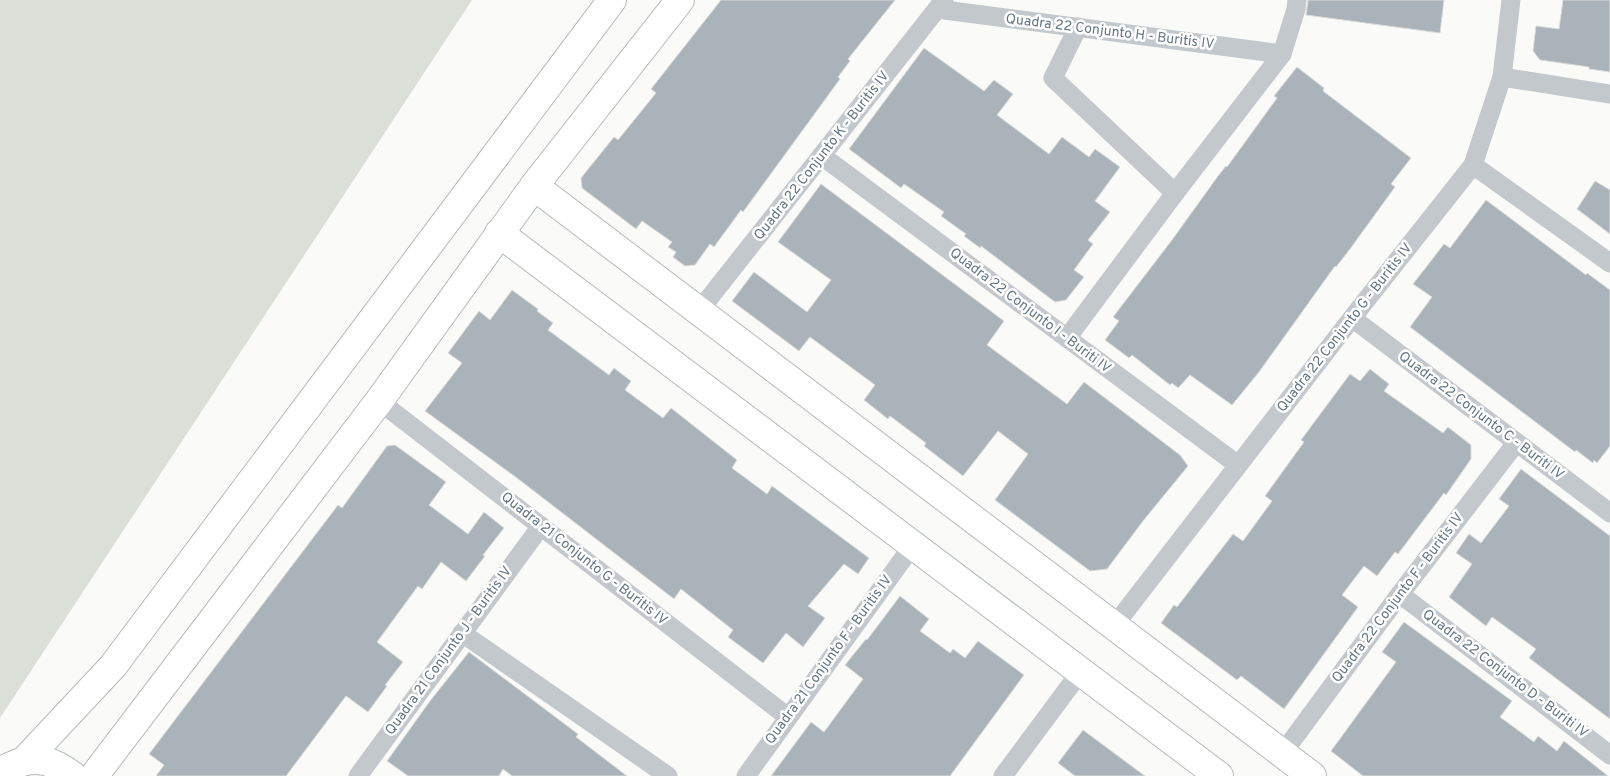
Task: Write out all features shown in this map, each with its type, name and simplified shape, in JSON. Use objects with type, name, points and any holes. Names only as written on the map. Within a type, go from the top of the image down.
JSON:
[{"type":"street","points":[[0,773],[25,760],[114,666],[612,0]]},
{"type":"street","points":[[94,776],[379,401],[534,186],[680,0]]},
{"type":"street","points":[[1067,338],[1282,54],[1297,0]]},
{"type":"street","name":"Quadra 22 Conjunto G - Buritis IV","points":[[1114,626],[1473,165],[1502,77],[1511,0]]},
{"type":"street","name":"Quadra 22 Conjunto H - Buritis IV","points":[[941,5],[1078,27],[1282,54]]},
{"type":"street","name":"Quadra 22 Conjunto K - Buritis IV","points":[[699,311],[941,5]]},
{"type":"street","points":[[1078,27],[1053,78],[1175,193]]},
{"type":"street","points":[[1502,77],[1610,94]]},
{"type":"street","name":"Quadra 22 Conjunto I - Buriti IV","points":[[822,156],[1238,465]]},
{"type":"street","points":[[1473,165],[1610,264]]},
{"type":"street","points":[[534,186],[1312,776]]},
{"type":"street","points":[[499,233],[1219,776]]},
{"type":"street","name":"Quadra 22 Conjunto C - Buriti IV","points":[[1352,318],[1610,513]]},
{"type":"street","name":"Quadra 21 Conjunto G - Buritis IV","points":[[379,401],[788,718]]},
{"type":"street","name":"Quadra 22 Conjunto F - Buritis IV","points":[[1282,754],[1400,594],[1516,443]]},
{"type":"street","name":"Quadra 21 Conjunto J - Buritis IV","points":[[358,776],[541,526]]},
{"type":"street","name":"Quadra 21 Conjunto F - Buritis IV","points":[[746,776],[912,545]]},
{"type":"street","name":"Quadra 22 Conjunto D - Buriti IV","points":[[1400,594],[1610,755]]},
{"type":"street","points":[[462,633],[668,776]]},
{"type":"street","points":[[1003,776],[1080,671]]},
{"type":"street","points":[[25,760],[42,760],[59,765],[73,776]]},
{"type":"shaded area","points":[[0,0],[472,0],[0,718]]},
{"type":"building","points":[[721,0],[895,0],[848,59],[850,61],[838,77],[840,79],[743,212],[741,210],[714,247],[710,244],[695,265],[685,266],[673,257],[676,252],[668,247],[672,242],[642,221],[636,229],[582,188],[581,178],[614,137],[618,140],[656,93],[651,89]]},
{"type":"building","points":[[1308,0],[1444,0],[1440,33],[1306,15]]},
{"type":"building","points":[[1563,0],[1610,0],[1610,72],[1540,60],[1533,51],[1536,26],[1559,29]]},
{"type":"building","points":[[924,48],[984,91],[994,80],[1013,94],[997,115],[1049,154],[1062,137],[1089,157],[1095,149],[1120,167],[1095,201],[1110,212],[1088,240],[1093,244],[1074,270],[1084,277],[1066,300],[1055,302],[981,246],[980,248],[964,236],[966,234],[941,216],[944,212],[904,184],[901,188],[849,149]]},
{"type":"building","points":[[1297,67],[1324,88],[1323,91],[1411,158],[1391,184],[1395,187],[1350,249],[1335,266],[1259,372],[1232,405],[1190,375],[1178,388],[1172,383],[1170,385],[1132,355],[1129,358],[1105,340],[1119,321],[1113,317],[1218,176],[1227,167],[1277,98],[1274,96]]},
{"type":"building","points":[[1595,181],[1610,190],[1610,234],[1577,209]]},
{"type":"building","points":[[821,184],[1004,321],[987,345],[1067,404],[1084,382],[1180,455],[1188,466],[1107,569],[1090,571],[995,500],[1028,454],[998,431],[963,476],[924,446],[926,443],[890,416],[888,419],[864,400],[875,385],[810,337],[799,351],[732,301],[754,272],[807,312],[831,280],[778,242]]},
{"type":"building","points":[[1486,200],[1586,275],[1587,273],[1610,290],[1610,446],[1597,463],[1594,460],[1593,463],[1576,450],[1575,452],[1410,327],[1432,297],[1413,284],[1444,244],[1450,248]]},
{"type":"building","points":[[512,290],[538,309],[537,311],[553,323],[548,330],[609,375],[614,368],[631,381],[625,390],[663,418],[671,408],[737,460],[732,468],[767,494],[772,486],[869,558],[858,574],[844,564],[808,606],[825,618],[803,647],[786,633],[763,663],[728,637],[733,630],[681,589],[674,599],[517,478],[425,411],[462,363],[448,353],[479,311],[490,320]]},
{"type":"building","points":[[1370,369],[1389,384],[1384,391],[1443,433],[1448,427],[1471,445],[1471,459],[1446,495],[1444,493],[1398,554],[1395,552],[1377,576],[1364,566],[1342,595],[1358,607],[1284,709],[1241,676],[1237,680],[1161,623],[1174,605],[1177,607],[1233,534],[1243,541],[1272,501],[1265,496],[1304,442],[1301,440],[1350,374],[1360,381]]},
{"type":"building","points":[[395,445],[446,482],[429,505],[468,534],[484,512],[504,528],[483,555],[485,556],[466,581],[441,562],[422,589],[418,586],[377,642],[403,662],[385,685],[387,686],[368,712],[346,696],[286,776],[156,776],[164,765],[149,754],[338,505],[342,508],[387,446]]},
{"type":"building","points":[[1521,469],[1610,536],[1610,719],[1529,658],[1536,649],[1492,617],[1486,626],[1449,597],[1472,564],[1456,553],[1469,534],[1481,543],[1509,506],[1499,499]]},
{"type":"building","points":[[900,596],[929,619],[920,631],[950,653],[953,649],[965,658],[978,641],[1024,675],[950,776],[771,776],[811,722],[824,732],[863,679],[845,665],[867,640]]},
{"type":"building","points":[[1404,622],[1512,701],[1500,717],[1534,742],[1538,736],[1557,751],[1564,741],[1608,776],[1363,776],[1331,751],[1396,662],[1382,652]]},
{"type":"building","points":[[469,652],[578,734],[576,737],[627,776],[512,776],[503,769],[499,776],[408,776],[387,761],[430,701]]},
{"type":"building","points":[[1083,730],[1145,776],[1075,776],[1058,763]]}]
